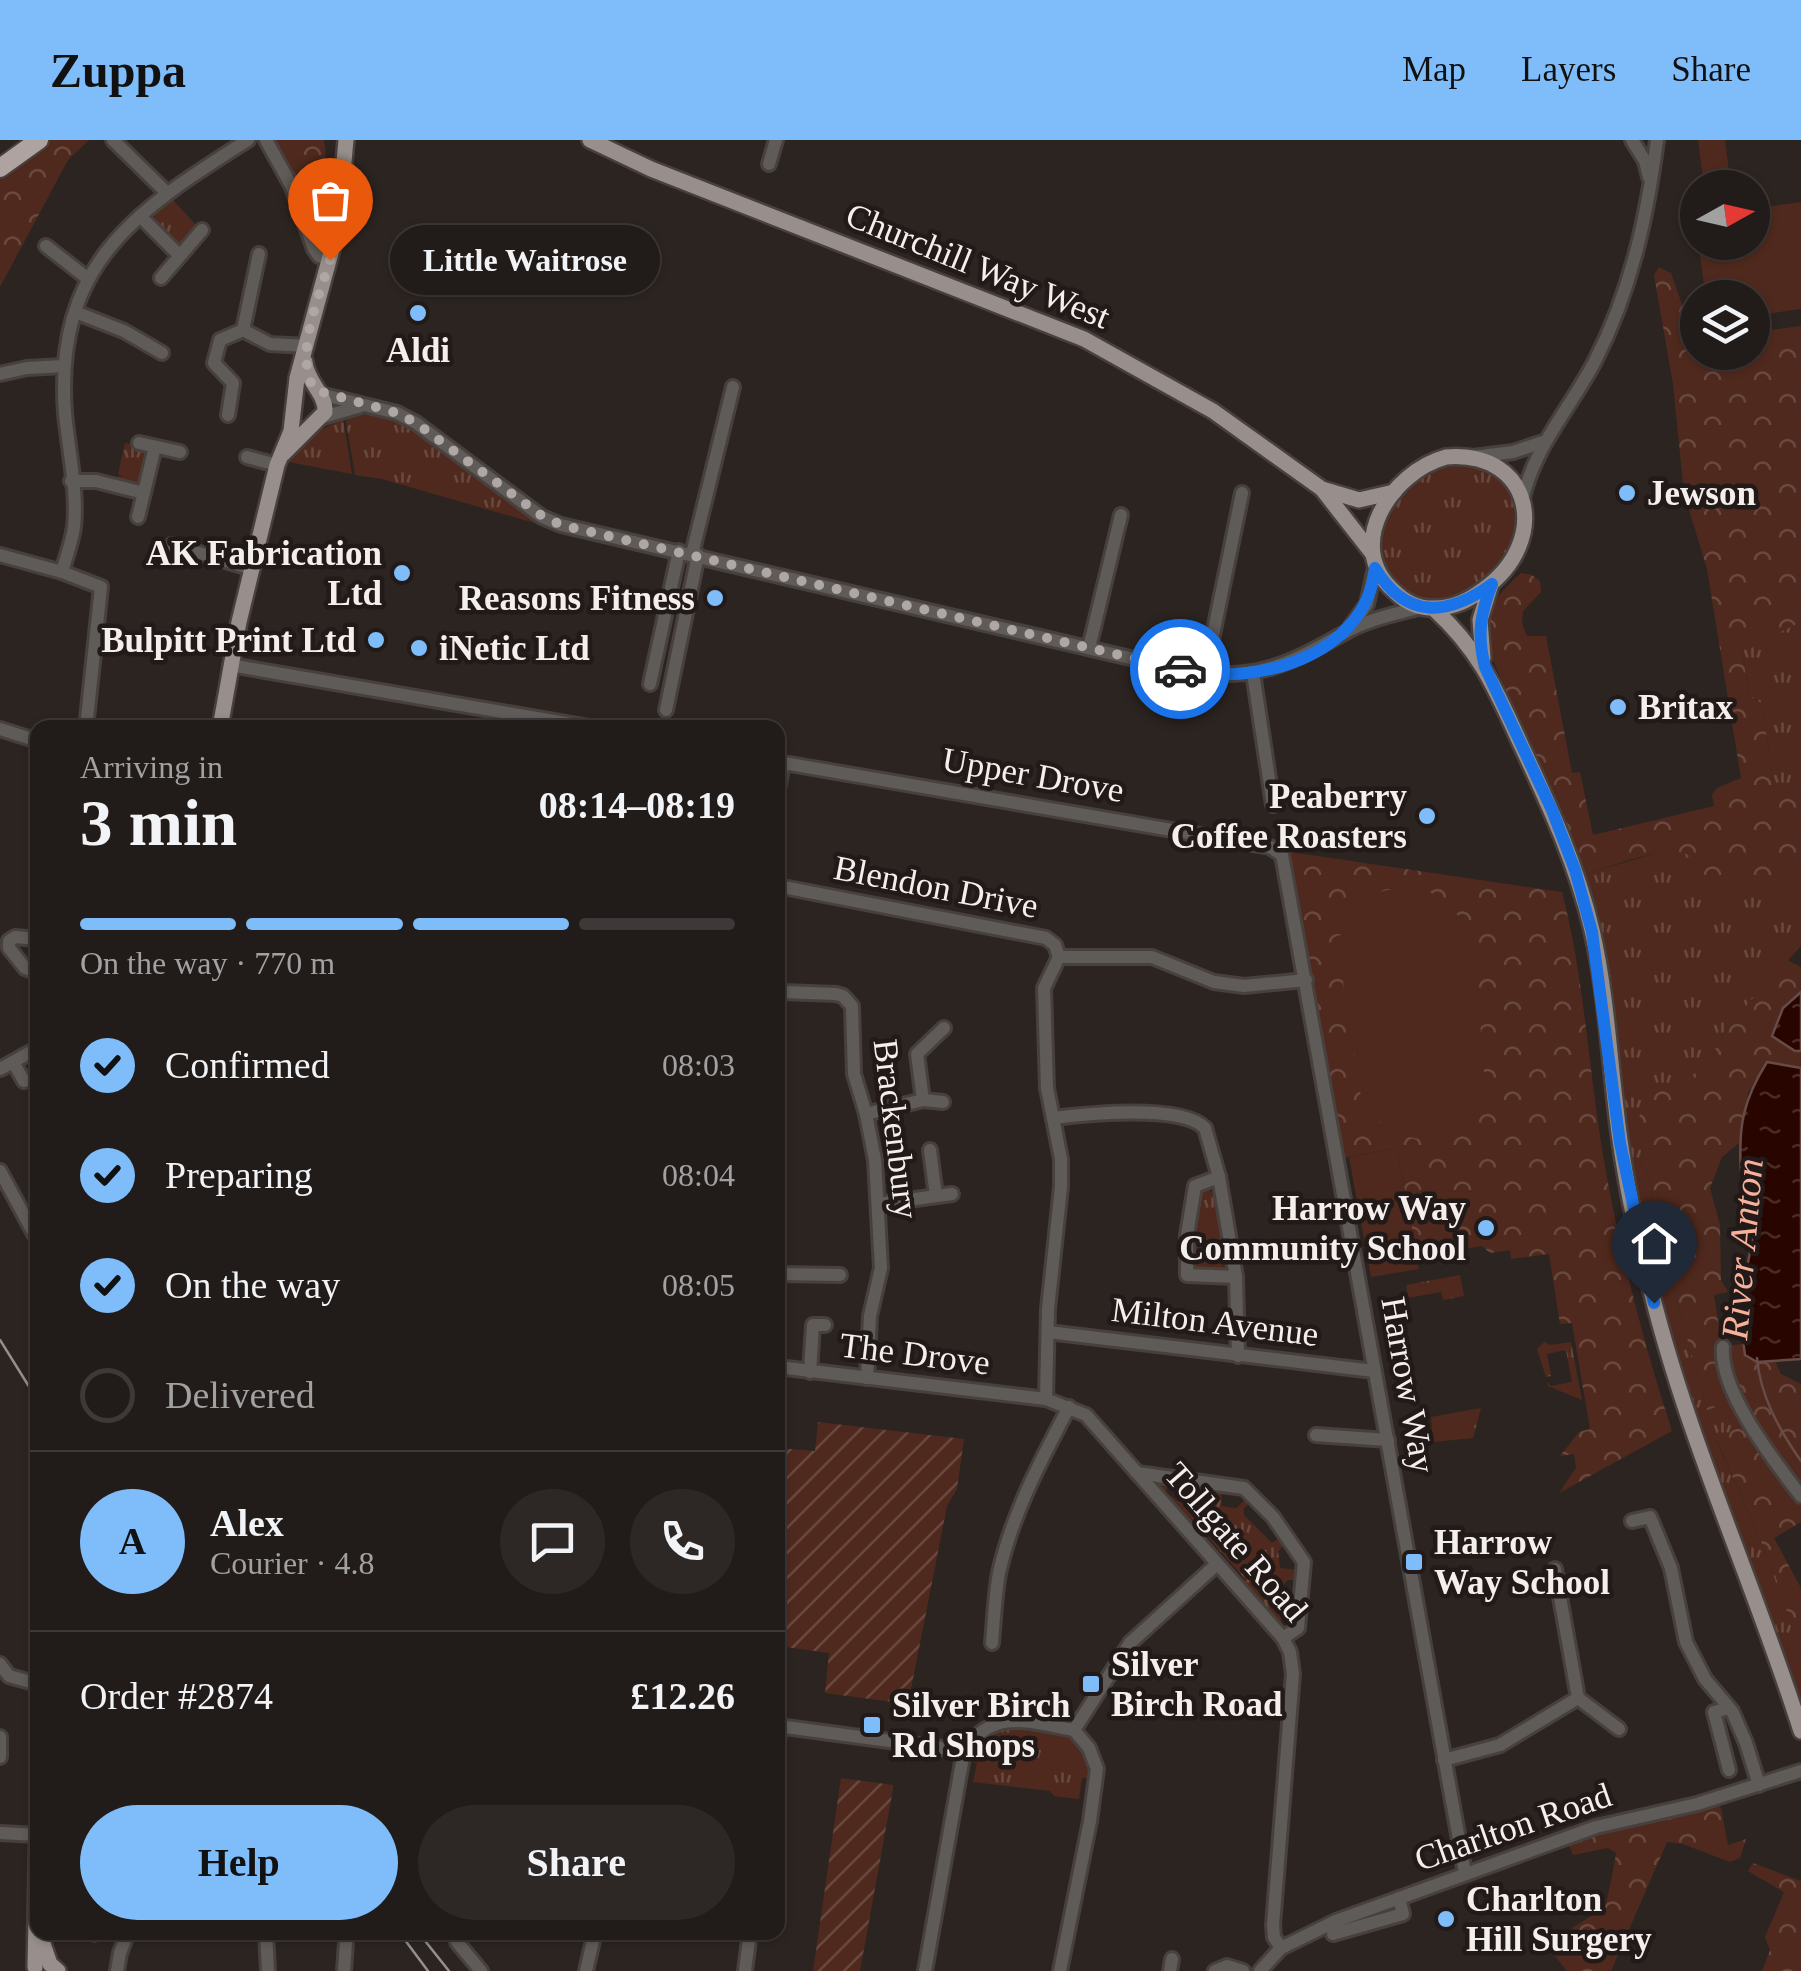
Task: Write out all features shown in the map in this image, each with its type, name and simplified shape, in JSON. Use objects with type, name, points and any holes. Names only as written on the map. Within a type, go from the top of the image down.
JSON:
[{"type":"highway","points":[[0,168],[39,140]]},
{"type":"main road","points":[[221,720],[252,569],[279,461],[291,430],[341,209],[346,140]]},
{"type":"main road","name":"Churchill Way West","points":[[590,140],[651,169],[1084,339],[1197,402],[1322,489],[1358,500],[1394,492]]},
{"type":"main road","points":[[279,461],[319,420],[326,406],[306,375],[306,352]]},
{"type":"main road","points":[[294,405],[306,390],[318,392]]},
{"type":"main road","points":[[294,405],[302,422],[319,420]]},
{"type":"main road","points":[[1374,561],[1375,523],[1394,492],[1440,459],[1473,457],[1502,472],[1515,486],[1522,502]]},
{"type":"main road","name":"Churchill Way West","points":[[1322,489],[1396,594],[1427,608],[1458,631],[1485,667],[1552,810],[1575,870],[1592,932],[1620,1143],[1646,1272],[1686,1412],[1801,1731]]},
{"type":"main road","name":"Churchill Way West","points":[[1427,608],[1462,603],[1492,584],[1520,549],[1526,522],[1522,502]]},
{"type":"main road","name":"Churchill Way West","points":[[1485,667],[1479,630],[1492,584]]},
{"type":"main road","points":[[38,1940],[39,1969]]},
{"type":"street","points":[[113,140],[166,192]]},
{"type":"street","points":[[62,572],[74,522],[63,366],[74,312],[87,278],[166,192],[248,140]]},
{"type":"street","points":[[266,140],[292,187],[314,249],[330,260]]},
{"type":"street","points":[[768,164],[776,140]]},
{"type":"street","points":[[1632,140],[1645,161],[1651,184]]},
{"type":"street","points":[[1522,502],[1530,469],[1544,441],[1570,405],[1614,322],[1634,264],[1657,140]]},
{"type":"street","points":[[140,216],[180,255]]},
{"type":"street","points":[[160,278],[202,230]]},
{"type":"street","points":[[46,246],[87,278]]},
{"type":"street","points":[[243,330],[259,254]]},
{"type":"street","points":[[74,312],[124,331],[162,353]]},
{"type":"street","points":[[243,330],[270,344],[306,352]]},
{"type":"street","points":[[228,415],[233,383],[214,363],[220,340],[243,330]]},
{"type":"street","points":[[0,374],[63,366]]},
{"type":"street","points":[[650,684],[690,554],[733,386]]},
{"type":"street","points":[[318,392],[397,413],[416,423],[552,521],[1205,674],[1253,672],[1300,659],[1384,616],[1427,608]]},
{"type":"street","points":[[319,420],[340,410],[368,406]]},
{"type":"street","points":[[1473,457],[1513,452],[1544,441]]},
{"type":"street","points":[[139,443],[180,452]]},
{"type":"street","points":[[138,517],[154,447]]},
{"type":"street","points":[[247,458],[279,461]]},
{"type":"street","points":[[71,482],[96,481],[144,493]]},
{"type":"street","points":[[1205,674],[1242,493]]},
{"type":"street","points":[[1089,648],[1121,514]]},
{"type":"street","points":[[172,546],[252,569]]},
{"type":"street","points":[[666,710],[690,554]]},
{"type":"street","points":[[0,555],[101,586],[87,720]]},
{"type":"street","points":[[1347,632],[1367,604],[1374,561]]},
{"type":"street","points":[[230,665],[548,720]]},
{"type":"street","points":[[1253,672],[1273,806]]},
{"type":"street","points":[[0,730],[30,739]]},
{"type":"street","name":"Upper Drove","points":[[785,763],[1278,850]]},
{"type":"street","name":"Harrow Way","points":[[1278,850],[1285,862],[1464,1874]]},
{"type":"street","name":"Blendon Drive","points":[[785,887],[1046,938],[1056,946],[1060,957],[1152,956],[1214,982],[1244,986],[1306,980]]},
{"type":"street","points":[[30,938],[15,937],[9,943],[15,958],[30,971]]},
{"type":"street","points":[[1046,1400],[1048,1308],[1061,1158],[1047,1088],[1044,988],[1060,957]]},
{"type":"street","name":"Brackenbury","points":[[785,992],[836,994],[852,1006],[854,1074],[875,1160],[881,1268],[870,1316],[867,1378]]},
{"type":"street","points":[[923,1100],[916,1054],[944,1028]]},
{"type":"street","points":[[24,1082],[7,1065],[30,1052]]},
{"type":"street","points":[[866,1114],[923,1100],[943,1102]]},
{"type":"street","points":[[1052,1118],[1135,1112],[1201,1123],[1210,1135],[1236,1277],[1238,1356]]},
{"type":"street","points":[[930,1150],[936,1196]]},
{"type":"street","points":[[0,1171],[30,1226]]},
{"type":"street","points":[[1219,1177],[1195,1186],[1187,1234],[1187,1275],[1236,1277]]},
{"type":"street","points":[[878,1204],[952,1194]]},
{"type":"street","points":[[785,1274],[840,1276]]},
{"type":"street","points":[[810,1372],[813,1325],[824,1325]]},
{"type":"street","name":"Milton Avenue","points":[[1048,1332],[1374,1370]]},
{"type":"street","points":[[1722,1347],[1721,1361],[1737,1406],[1747,1415],[1766,1453],[1801,1496]]},
{"type":"street","name":"The Drove","points":[[785,1368],[1046,1400]]},
{"type":"street","name":"Tollgate Road","points":[[1046,1400],[1086,1415],[1283,1638],[1290,1652],[1292,1674],[1273,1926],[1281,1948]]},
{"type":"street","points":[[992,1643],[998,1577],[1016,1515],[1069,1407]]},
{"type":"street","points":[[1316,1435],[1388,1440]]},
{"type":"street","points":[[1137,1473],[1244,1488],[1273,1517],[1304,1562],[1298,1628],[1283,1638]]},
{"type":"street","points":[[1152,1490],[1163,1476]]},
{"type":"street","points":[[1632,1522],[1656,1514],[1686,1642],[1705,1679],[1730,1708],[1759,1785]]},
{"type":"street","points":[[1074,1730],[1130,1644],[1217,1564]]},
{"type":"street","points":[[1556,1569],[1578,1698],[1619,1729]]},
{"type":"street","points":[[0,1664],[9,1676],[30,1682]]},
{"type":"street","points":[[1444,1760],[1500,1745],[1578,1698]]},
{"type":"street","points":[[1729,1770],[1714,1712],[1730,1708]]},
{"type":"street","points":[[925,1971],[964,1751],[984,1729],[1018,1720],[1074,1730],[1089,1748],[1097,1770],[1060,1971]]},
{"type":"street","points":[[785,1727],[964,1751]]},
{"type":"street","points":[[0,1757],[4,1735]]},
{"type":"street","name":"Charlton Road","points":[[1260,1971],[1281,1948],[1336,1920],[1596,1827],[1697,1804],[1801,1770]]},
{"type":"street","points":[[0,1833],[30,1835]]},
{"type":"street","points":[[1332,1934],[1403,1914],[1400,1898]]},
{"type":"street","points":[[117,1971],[125,1940]]},
{"type":"street","points":[[266,1940],[268,1971]]},
{"type":"street","points":[[456,1940],[481,1971]]},
{"type":"street","points":[[586,1971],[593,1940]]},
{"type":"street","points":[[745,1971],[749,1940]]},
{"type":"street","points":[[344,1971],[347,1943]]},
{"type":"street","points":[[1215,1971],[1227,1966],[1243,1971]]},
{"type":"green space","points":[[50,140],[89,140],[68,160],[0,287],[0,175]]},
{"type":"green space","points":[[271,140],[324,140],[324,226],[314,235]]},
{"type":"green space","points":[[1698,140],[1725,140],[1729,170],[1702,170]]},
{"type":"green space","points":[[172,199],[198,227],[179,246],[155,225],[155,209]]},
{"type":"green space","points":[[1801,202],[1801,309],[1770,314],[1770,280],[1703,280],[1701,260],[1770,260],[1770,207]]},
{"type":"green space","points":[[1659,267],[1671,273],[1680,299],[1680,370],[1770,370],[1770,330],[1801,326],[1801,622],[1742,650],[1749,696],[1762,704],[1774,787],[1801,800],[1798,887],[1759,882],[1724,891],[1707,880],[1692,858],[1672,852],[1640,857],[1585,875],[1487,646],[1491,613],[1498,598],[1521,573],[1532,575],[1540,581],[1541,592],[1523,611],[1522,624],[1527,636],[1546,636],[1572,773],[1580,772],[1593,835],[1714,806],[1712,795],[1717,788],[1741,778],[1707,569],[1684,493],[1673,384],[1654,275]]},
{"type":"green space","points":[[381,414],[403,422],[576,535],[382,479],[355,475],[345,416]]},
{"type":"green space","points":[[343,419],[352,474],[289,462],[316,432]]},
{"type":"green space","points":[[125,443],[142,446],[148,458],[140,485],[116,482],[118,476],[124,477],[118,474]]},
{"type":"green space","points":[[1466,464],[1497,478],[1513,498],[1517,523],[1510,549],[1495,572],[1474,591],[1449,601],[1419,600],[1397,585],[1384,566],[1380,546],[1383,525],[1392,506],[1424,475]]},
{"type":"green space","points":[[1801,622],[1801,800],[1774,787],[1762,704],[1749,696],[1742,649]]},
{"type":"green space","points":[[1801,829],[1801,946],[1729,1025],[1704,1069],[1638,1132],[1676,1299],[1707,1410],[1730,1402],[1746,1424],[1716,1440],[1775,1574],[1801,1656],[1801,1699],[1701,1437],[1671,1336],[1646,1233],[1628,1134],[1604,954],[1585,875],[1692,845]]},
{"type":"green space","name":"Harrow Way Community School","points":[[1290,852],[1562,892],[1576,956],[1615,1221],[1672,1431],[1559,1493],[1576,1468],[1574,1454],[1560,1456],[1579,1432],[1590,1429],[1572,1323],[1560,1324],[1549,1254],[1511,1259],[1510,1250],[1490,1253],[1482,1246],[1417,1257],[1397,1148],[1342,1158]]},
{"type":"green space","points":[[1410,887],[1439,897],[1460,919],[1474,977],[1483,1061],[1483,1094],[1473,1114],[1460,1128],[1427,1139],[1392,1130],[1362,1103],[1336,936],[1341,935],[1351,913],[1366,899],[1387,890]]},
{"type":"green space","points":[[1787,960],[1801,967],[1801,992],[1783,1008],[1795,1051],[1801,1051],[1801,1068],[1767,1062],[1748,1092],[1739,1143],[1722,1157],[1710,1188],[1720,1225],[1721,1280],[1728,1292],[1714,1295],[1722,1346],[1743,1344],[1745,1355],[1757,1362],[1774,1359],[1781,1374],[1801,1384],[1801,1489],[1770,1450],[1741,1399],[1707,1410],[1676,1299],[1638,1132],[1641,1102],[1704,1069],[1729,1025]]},
{"type":"green space","points":[[1397,1148],[1419,1269],[1371,1277],[1349,1157]]},
{"type":"green space","points":[[1206,1188],[1214,1194],[1226,1270],[1192,1268],[1196,1197]]},
{"type":"green space","points":[[1460,1275],[1464,1296],[1443,1300],[1441,1292],[1408,1298],[1406,1285]]},
{"type":"green space","points":[[1544,1342],[1571,1342],[1582,1400],[1548,1386],[1547,1382],[1551,1386],[1572,1382],[1566,1350],[1547,1354],[1551,1376],[1546,1377],[1537,1349]]},
{"type":"green space","points":[[1481,1408],[1473,1438],[1433,1442],[1431,1417]]},
{"type":"green space","points":[[818,1422],[964,1439],[957,1489],[947,1506],[908,1704],[825,1693],[829,1653],[785,1647],[785,1449],[815,1451]]},
{"type":"green space","points":[[1746,1424],[1762,1457],[1801,1504],[1801,1522],[1774,1538],[1801,1588],[1801,1656],[1775,1574],[1716,1439]]},
{"type":"green space","points":[[1169,1479],[1166,1492],[1177,1501],[1211,1501],[1214,1486],[1222,1487],[1221,1506],[1236,1508],[1249,1496],[1253,1501],[1244,1508],[1244,1515],[1272,1543],[1284,1535],[1288,1542],[1278,1551],[1280,1568],[1300,1570],[1299,1580],[1288,1580],[1283,1585],[1281,1624],[1288,1628],[1285,1631],[1247,1590],[1244,1578],[1206,1535],[1195,1531],[1160,1492],[1161,1483]]},
{"type":"green space","points":[[1008,1724],[1054,1730],[1074,1739],[1088,1761],[1092,1779],[1082,1778],[1079,1799],[1054,1796],[1050,1791],[973,1782],[977,1763],[968,1761],[975,1747],[989,1733]]},
{"type":"green space","points":[[841,1778],[893,1785],[893,1789],[860,1971],[813,1971]]},
{"type":"green space","points":[[1717,1803],[1728,1845],[1746,1839],[1740,1858],[1730,1862],[1667,1842],[1611,1971],[1567,1971],[1546,1945],[1605,1907],[1616,1853],[1608,1848],[1573,1855],[1568,1843]]},
{"type":"green space","points":[[1753,1863],[1801,1881],[1801,1971],[1762,1971],[1770,1950],[1765,1937],[1784,1892],[1748,1871]]},
{"type":"water","points":[[1801,992],[1801,1051],[1795,1051],[1772,1036],[1783,1008]]},
{"type":"water","points":[[1767,1062],[1801,1068],[1801,1359],[1757,1362],[1745,1355],[1742,1333],[1748,1316],[1740,1304],[1755,1226],[1745,1182],[1754,1177],[1741,1172],[1740,1141],[1747,1102]]},
{"type":"waterway","name":"River Anton","points":[[1757,1358],[1772,1412],[1801,1461]]},
{"type":"railway","points":[[0,1340],[30,1388]]},
{"type":"railway","points":[[405,1940],[428,1971]]},
{"type":"railway","points":[[424,1940],[449,1971]]},
{"type":"way so far","points":[[330,260],[304,358],[306,375],[315,390],[397,413],[416,423],[552,521],[1180,669]]},
{"type":"place","name":"Little Waitrose","points":[[330,260]]},
{"type":"place","name":"Aldi","points":[[418,313]]},
{"type":"place","name":"Jewson","points":[[1627,493]]},
{"type":"place","name":"AK Fabrication Ltd","points":[[402,573]]},
{"type":"place","name":"Reasons Fitness","points":[[715,598]]},
{"type":"place","name":"Bulpitt Print Ltd","points":[[376,640]]},
{"type":"place","name":"iNetic Ltd","points":[[419,648]]},
{"type":"place","name":"Britax","points":[[1618,707]]},
{"type":"place","name":"Peaberry Coffee Roasters","points":[[1427,816]]},
{"type":"place","name":"Harrow Way Community School","points":[[1486,1228]]},
{"type":"place","name":"Harrow Way School","points":[[1414,1562]]},
{"type":"place","name":"Silver Birch Road","points":[[1091,1684]]},
{"type":"place","name":"Silver Birch Rd Shops","points":[[872,1725]]},
{"type":"place","name":"Charlton Hill Surgery","points":[[1446,1919]]},
{"type":"route","points":[[1180,669],[1217,676],[1242,674],[1280,666],[1316,651],[1347,632],[1356,620],[1370,596],[1375,568],[1396,594],[1426,608],[1455,606],[1492,584],[1479,630],[1485,667],[1552,810],[1575,870],[1592,932],[1620,1143],[1654,1303]]}]
